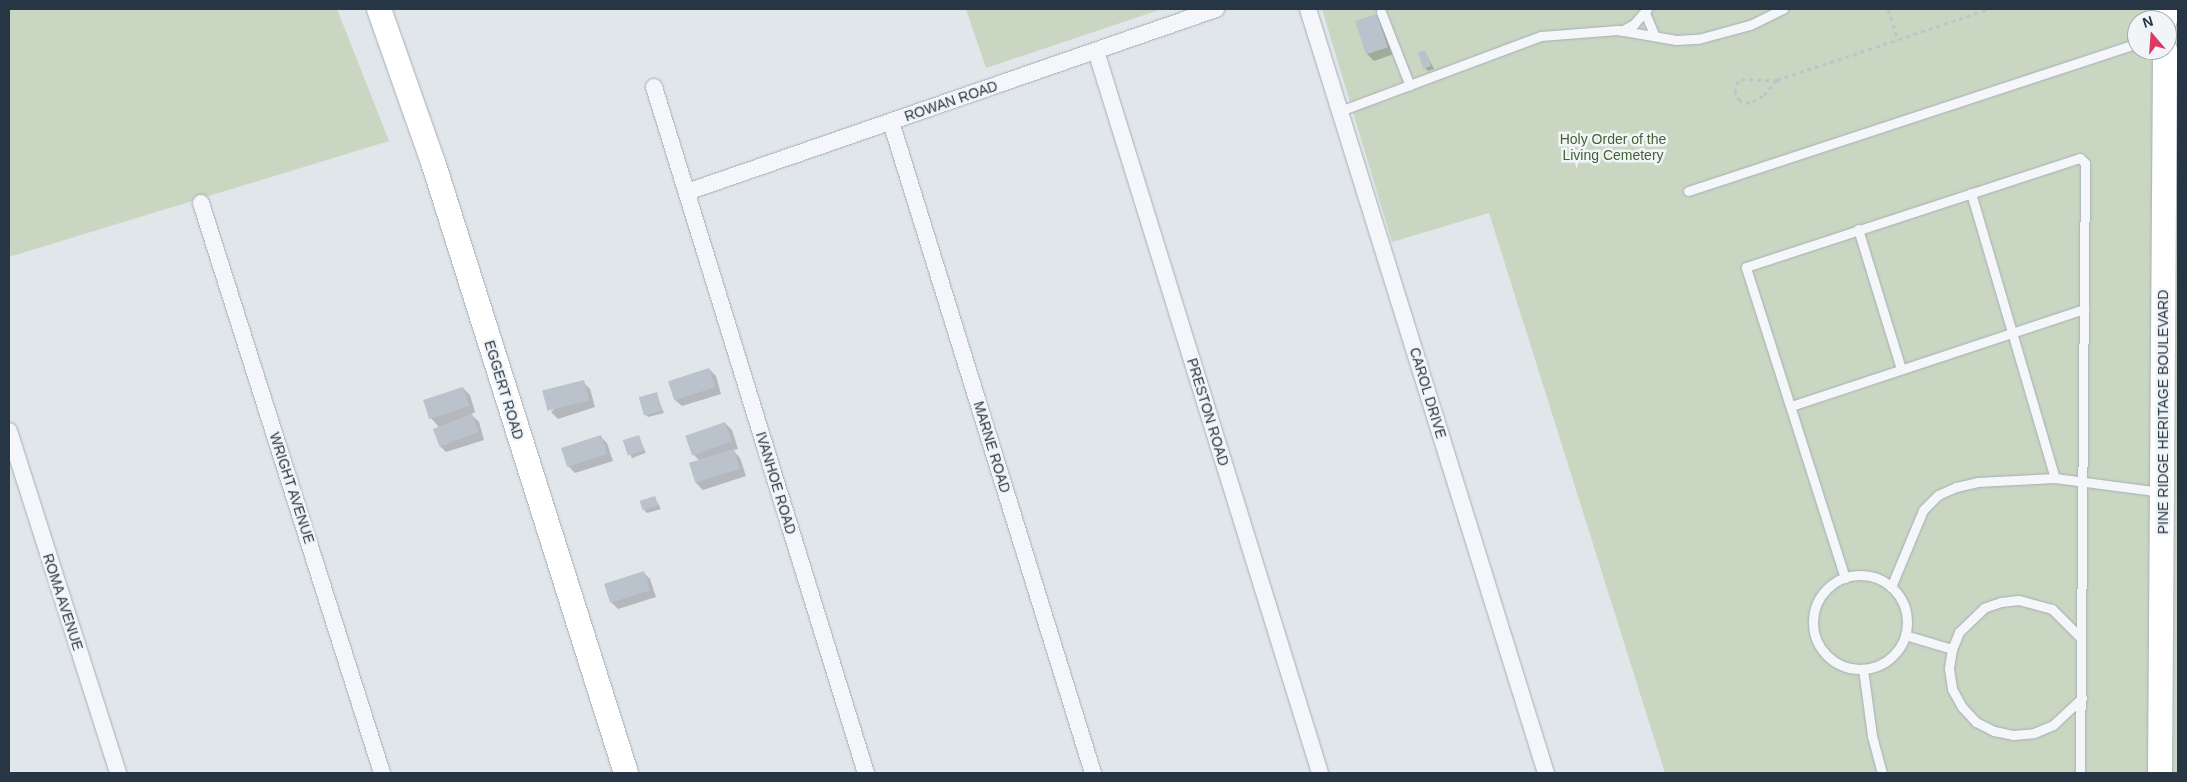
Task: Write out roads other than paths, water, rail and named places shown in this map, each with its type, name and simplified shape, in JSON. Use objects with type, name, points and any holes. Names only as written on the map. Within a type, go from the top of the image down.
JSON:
[{"type":"street","name":"EGGERT ROAD","points":[[379,9],[433,162],[626,773]]},
{"type":"street","name":"ROWAN ROAD","points":[[687,192],[1216,9]]},
{"type":"street","name":"CAROL DRIVE","points":[[1309,11],[1546,773]]},
{"type":"street","name":"PRESTON ROAD","points":[[1096,51],[1320,773]]},
{"type":"street","name":"PINE RIDGE HERITAGE BOULEVARD","points":[[2160,773],[2162,492],[2171,184],[2165,60]]},
{"type":"street","name":"IVANHOE ROAD","points":[[654,87],[866,773]]},
{"type":"street","name":"MARNE ROAD","points":[[891,122],[1093,773]]},
{"type":"street","name":"WRIGHT AVENUE","points":[[201,203],[382,773]]},
{"type":"street","name":"ROMA AVENUE","points":[[9,431],[118,773]]},
{"type":"lane","points":[[1340,110],[1410,86],[1540,36],[1621,31],[1676,40],[1698,40],[1750,25],[1783,9]]},
{"type":"lane","points":[[1621,31],[1646,11],[1655,36]]},
{"type":"lane","points":[[1381,12],[1410,86]]},
{"type":"lane","points":[[1688,191],[2127,46]]},
{"type":"lane","points":[[1845,578],[1746,267],[2072,158],[2084,161],[2083,483],[2080,637],[2082,698],[2080,773]]},
{"type":"lane","points":[[1971,193],[2055,478]]},
{"type":"lane","points":[[1858,229],[1901,369]]},
{"type":"lane","points":[[1791,406],[2012,331],[2084,309]]},
{"type":"lane","points":[[1891,587],[1911,533],[1923,510],[1938,496],[1977,482],[2055,478],[2162,492]]},
{"type":"lane","points":[[1869,576],[1891,587],[1898,594],[1906,614],[1905,635],[1896,652],[1889,658],[1863,670],[1844,667],[1827,656],[1816,641],[1812,622],[1817,603],[1828,587],[1845,578],[1869,576]]},
{"type":"lane","points":[[2080,637],[2052,609],[2018,600],[2001,602],[1977,614],[1959,632],[1952,649],[1949,669],[1958,701],[1976,722],[1994,731],[2013,735],[2034,733],[2053,725],[2082,698]]},
{"type":"lane","points":[[1905,635],[1952,649]]},
{"type":"lane","points":[[1863,670],[1872,736],[1882,773]]},
{"type":"park label","name":"Holy Order of the Living Cemetery","points":[[1613,148]]}]
